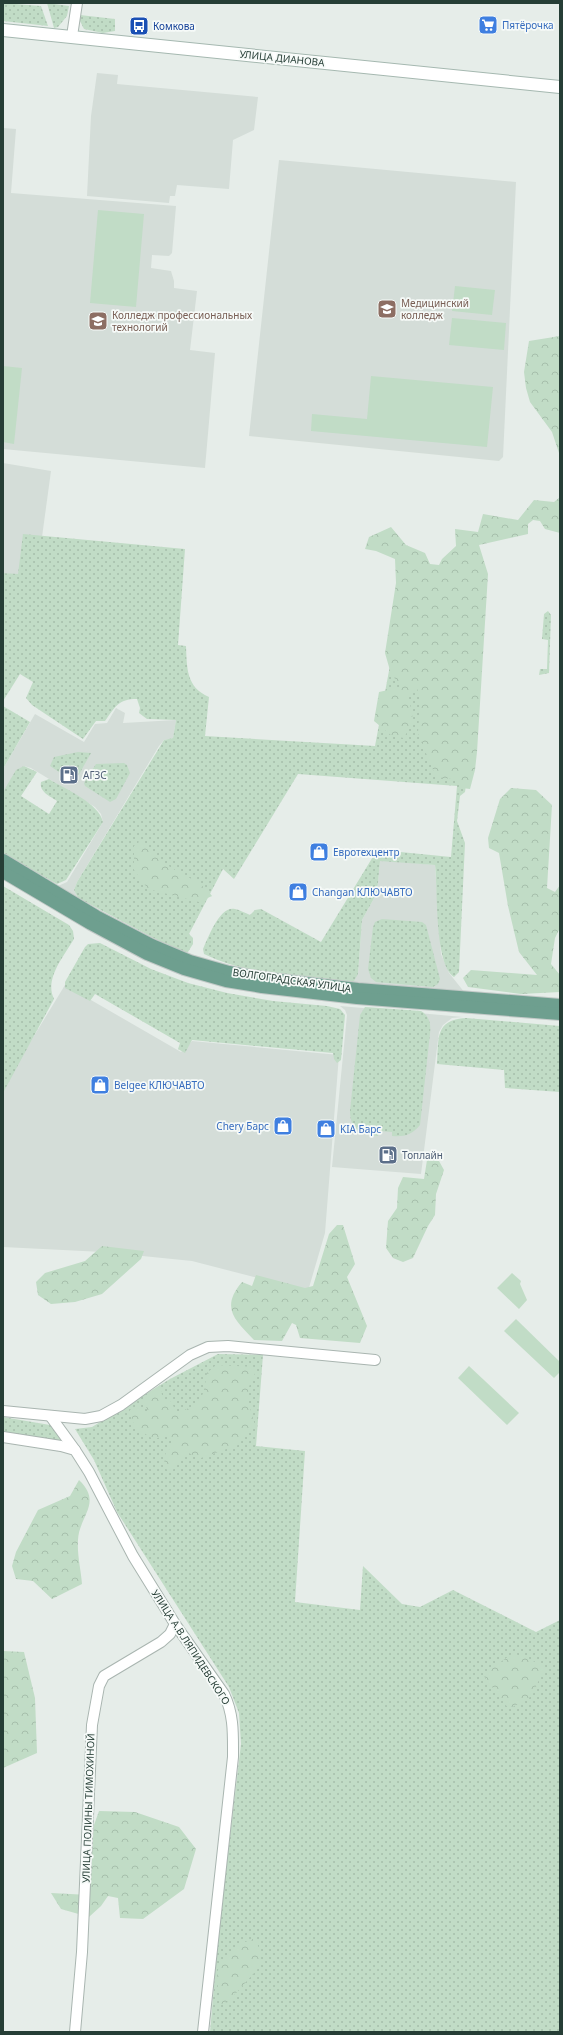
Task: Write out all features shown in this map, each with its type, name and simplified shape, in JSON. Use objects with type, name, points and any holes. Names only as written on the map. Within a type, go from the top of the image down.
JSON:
[{"type":"main road","name":"УЛИЦА ДИАНОВА","points":[[3,30],[560,87]]},
{"type":"main road","name":"ВОЛГОГРАДСКАЯ УЛИЦА","points":[[3,860],[96,916],[152,945],[190,960],[229,972],[263,978],[358,989],[560,1005]]},
{"type":"main road","name":"ВОЛГОГРАДСКАЯ УЛИЦА","points":[[3,872],[91,924],[147,954],[184,969],[226,981],[262,987],[357,998],[560,1014]]},
{"type":"street","points":[[72,36],[77,3]]},
{"type":"street","points":[[3,1411],[85,1420],[101,1416],[121,1405],[190,1355],[208,1347],[228,1346],[375,1360]]},
{"type":"street","name":"УЛИЦА А.В.ЛЯПИДЕВСКОГО","points":[[51,1417],[90,1472],[132,1556],[175,1624],[224,1694],[230,1706],[234,1731],[229,1797],[203,2032]]},
{"type":"street","points":[[3,1437],[61,1446],[75,1450]]},
{"type":"street","name":"УЛИЦА ПОЛИНЫ ТИМОХИНОЙ","points":[[74,2032],[82,1952],[92,1725],[99,1686],[104,1676],[161,1642],[170,1634],[175,1624]]},
{"type":"shaded area","points":[[97,73],[118,75],[117,84],[258,97],[254,130],[233,140],[229,189],[177,185],[175,196],[170,196],[169,203],[87,196],[91,116]]},
{"type":"shaded area","name":"Колледж профессиональных технологий","points":[[3,128],[16,129],[11,193],[176,206],[172,253],[169,256],[152,255],[151,268],[171,271],[174,281],[174,288],[197,291],[190,350],[215,353],[205,468],[3,449]]},
{"type":"shaded area","name":"Медицинский колледж","points":[[279,160],[516,182],[503,457],[499,461],[249,436]]},
{"type":"shaded area","points":[[3,463],[51,471],[42,537],[18,575],[3,573]]},
{"type":"shaded area","points":[[116,708],[125,713],[123,723],[176,720],[173,738],[164,740],[159,746],[77,882],[74,890],[78,898],[58,886],[67,882],[103,822],[101,814],[95,807],[31,768],[24,766],[3,792],[3,769],[35,714],[84,742],[95,724],[107,723]]},
{"type":"shaded area","points":[[380,860],[435,865],[441,954],[449,973],[465,993],[348,984],[358,974],[362,920],[377,893]]},
{"type":"shaded area","points":[[65,985],[181,1052],[192,1041],[339,1055],[325,1233],[308,1291],[192,1261],[103,1252],[3,1247],[3,1087]]},
{"type":"shaded area","points":[[340,1006],[463,1017],[452,1018],[443,1025],[439,1032],[421,1174],[332,1167],[347,1015],[345,1010]]},
{"type":"green space","points":[[3,3],[41,6],[48,26],[3,21]]},
{"type":"green space","points":[[47,3],[69,6],[67,16],[58,27],[54,28]]},
{"type":"green space","points":[[80,15],[115,19],[115,31],[103,33],[84,29],[79,19]]},
{"type":"green space","points":[[98,210],[144,214],[136,307],[90,303]]},
{"type":"green space","points":[[455,286],[495,290],[492,315],[452,311]]},
{"type":"green space","points":[[452,318],[506,323],[504,350],[449,345]]},
{"type":"green space","points":[[560,336],[560,456],[552,432],[530,402],[524,372],[529,341]]},
{"type":"green space","points":[[3,366],[22,368],[14,444],[3,442]]},
{"type":"green space","points":[[371,376],[493,387],[487,447],[311,431],[312,414],[367,419]]},
{"type":"green space","points":[[560,497],[560,533],[545,529],[540,521],[533,520],[528,524],[528,534],[479,545],[488,574],[477,752],[475,770],[470,789],[462,788],[459,780],[436,777],[418,734],[420,699],[417,688],[408,693],[413,720],[404,738],[392,736],[374,721],[379,692],[402,687],[391,674],[385,653],[396,583],[395,559],[376,551],[365,549],[369,537],[391,527],[406,545],[425,553],[430,564],[439,565],[442,559],[456,546],[455,529],[478,532],[483,514],[518,520],[534,500],[554,502]]},
{"type":"green space","points":[[23,534],[185,549],[178,645],[186,646],[189,676],[192,682],[201,693],[209,697],[205,736],[375,746],[396,633],[468,772],[465,792],[460,796],[457,821],[465,843],[459,972],[454,977],[448,969],[443,957],[440,942],[435,865],[380,861],[377,893],[362,920],[358,974],[354,981],[348,984],[345,981],[273,974],[238,966],[204,954],[203,949],[215,923],[224,912],[230,909],[237,909],[250,915],[255,910],[261,909],[321,942],[374,855],[380,850],[451,857],[457,786],[298,774],[234,879],[223,869],[189,934],[193,938],[193,944],[188,952],[182,953],[78,898],[74,890],[77,882],[164,740],[173,738],[176,720],[147,719],[139,713],[140,708],[137,699],[125,700],[118,705],[105,721],[96,721],[83,739],[32,705],[26,698],[33,682],[20,674],[3,701],[3,573],[18,574]]},
{"type":"green space","points":[[548,611],[551,615],[549,673],[539,675],[540,669],[547,669],[548,640],[542,639],[544,614]]},
{"type":"green space","points":[[3,706],[30,722],[3,769]]},
{"type":"green space","points":[[78,752],[91,753],[77,778],[71,780],[50,766],[54,757]]},
{"type":"green space","points":[[124,763],[127,765],[130,773],[116,799],[110,802],[85,786],[84,783],[96,764]]},
{"type":"green space","points":[[24,766],[37,772],[21,796],[49,814],[57,801],[43,791],[41,782],[49,779],[88,803],[100,815],[103,822],[66,880],[57,884],[3,854],[3,792],[16,770]]},
{"type":"green space","points":[[511,788],[536,790],[552,805],[547,888],[555,892],[560,885],[560,928],[555,938],[551,964],[560,975],[560,992],[521,994],[468,987],[463,978],[471,970],[537,975],[519,952],[508,906],[499,853],[489,848],[488,838],[500,799]]},
{"type":"green space","points":[[140,840],[163,862],[196,881],[212,896],[199,902],[148,889],[134,870],[134,846]]},
{"type":"green space","points":[[3,886],[69,925],[73,931],[74,939],[56,968],[53,976],[52,991],[54,999],[3,1093]]},
{"type":"green space","points":[[382,919],[422,922],[426,925],[440,979],[438,984],[433,987],[376,982],[371,978],[368,969],[373,927],[375,922]]},
{"type":"green space","points":[[100,943],[151,969],[188,983],[227,993],[273,1001],[327,1006],[340,1009],[345,1015],[341,1060],[337,1063],[334,1059],[333,1053],[192,1040],[185,1053],[178,1049],[180,1043],[95,994],[90,1001],[65,988],[65,982],[85,947],[88,944]]},
{"type":"green space","points":[[365,1007],[421,1011],[426,1015],[429,1021],[430,1034],[420,1125],[408,1135],[392,1136],[392,1132],[379,1131],[378,1136],[366,1134],[354,1127],[352,1123],[350,1111],[360,1015]]},
{"type":"green space","points":[[466,1018],[560,1026],[560,1092],[505,1088],[504,1070],[437,1064],[440,1032],[443,1027],[448,1023]]},
{"type":"green space","points":[[427,1160],[439,1161],[444,1170],[436,1194],[435,1215],[428,1226],[413,1258],[403,1262],[393,1258],[386,1248],[388,1221],[397,1208],[398,1188],[403,1177],[424,1179]]},
{"type":"green space","points":[[337,1225],[343,1225],[355,1264],[347,1277],[367,1326],[360,1343],[300,1338],[296,1325],[292,1323],[282,1341],[254,1340],[236,1320],[233,1313],[231,1307],[235,1291],[242,1282],[252,1286],[256,1275],[305,1288],[313,1286],[329,1234]]},
{"type":"green space","points":[[102,1246],[144,1251],[141,1259],[102,1294],[75,1302],[51,1304],[38,1295],[36,1282],[45,1273],[85,1261]]},
{"type":"green space","points":[[512,1273],[521,1281],[520,1284],[527,1300],[519,1309],[497,1288]]},
{"type":"green space","points":[[516,1319],[560,1362],[560,1372],[554,1378],[504,1331]]},
{"type":"green space","points":[[218,1354],[263,1355],[256,1446],[305,1451],[295,1602],[360,1610],[363,1566],[402,1604],[420,1607],[453,1590],[536,1632],[560,1620],[560,2032],[210,2032],[219,1929],[241,1744],[239,1713],[229,1687],[117,1512],[94,1460],[75,1429],[92,1427],[170,1379]]},
{"type":"green space","points":[[216,1365],[256,1367],[248,1394],[255,1425],[238,1445],[198,1459],[186,1451],[176,1467],[170,1472],[165,1468],[164,1458],[167,1451],[173,1447],[171,1441],[166,1436],[153,1439],[135,1427],[129,1412],[132,1407],[137,1407],[147,1415],[148,1412],[143,1398],[160,1385],[163,1400],[170,1400],[177,1413],[186,1410],[197,1403],[200,1399],[203,1394],[207,1373]]},
{"type":"green space","points":[[469,1366],[519,1413],[507,1425],[458,1378]]},
{"type":"green space","points":[[3,1417],[50,1425],[64,1443],[3,1433]]},
{"type":"green space","points":[[79,1480],[86,1488],[89,1496],[88,1510],[79,1531],[78,1540],[82,1584],[52,1599],[33,1581],[16,1579],[12,1566],[16,1552],[38,1510],[70,1496]]},
{"type":"green space","points":[[3,1651],[24,1652],[35,1698],[37,1753],[3,1768]]},
{"type":"green space","points":[[513,1653],[545,1666],[532,1696],[509,1709],[483,1675]]},
{"type":"green space","points":[[99,1811],[135,1812],[179,1827],[196,1849],[184,1889],[143,1919],[120,1918],[118,1898],[108,1896],[101,1906],[89,1917],[61,1909],[51,1893],[89,1895],[94,1825]]},
{"type":"green space","points":[[252,1939],[257,1941],[262,1964],[228,2002],[221,2004],[217,1978],[220,1965],[227,1955]]},
{"type":"place","name":"Пятёрочка","points":[[488,25]]},
{"type":"place","name":"Комкова","points":[[139,26]]},
{"type":"place","name":"Медицинский колледж","points":[[387,309]]},
{"type":"place","name":"Колледж профессиональных технологий","points":[[98,321]]},
{"type":"place","name":"АГЗС","points":[[69,775]]},
{"type":"place","name":"Евротехцентр","points":[[319,852]]},
{"type":"place","name":"Changan КЛЮЧАВТО","points":[[298,892]]},
{"type":"place","name":"Belgee КЛЮЧАВТО","points":[[100,1085]]},
{"type":"place","name":"Chery Барс","points":[[283,1126]]},
{"type":"place","name":"KIA Барс","points":[[326,1129]]},
{"type":"place","name":"Топлайн","points":[[388,1155]]}]
